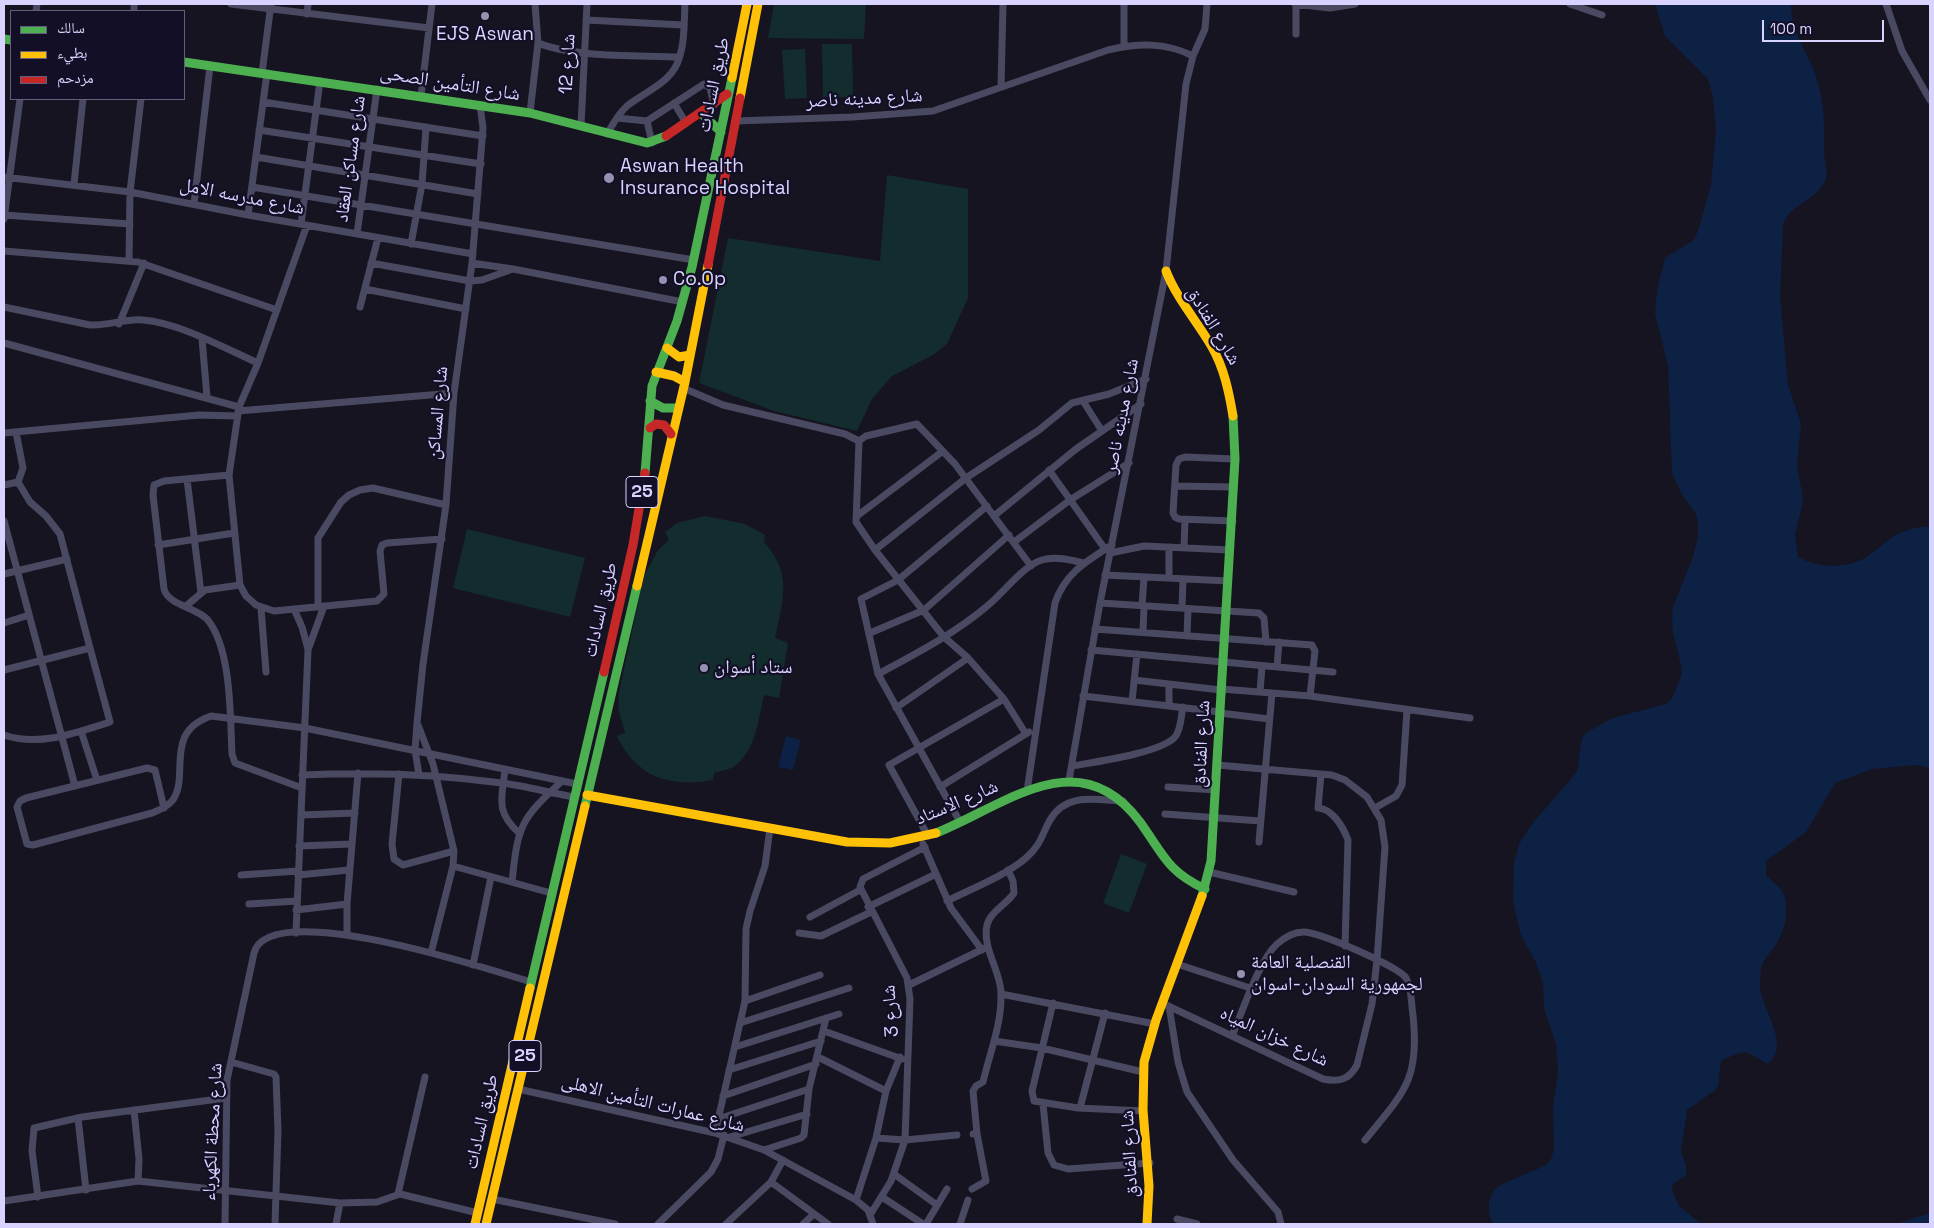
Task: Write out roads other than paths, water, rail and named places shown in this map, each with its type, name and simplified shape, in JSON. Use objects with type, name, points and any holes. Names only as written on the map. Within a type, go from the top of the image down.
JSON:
[{"type":"main road","name":"طريق السادات","points":[[475,1224],[633,545],[650,428],[650,401],[656,372],[667,348],[683,302],[694,260],[747,4]]},
{"type":"main road","name":"طريق السادات","points":[[486,1224],[684,385],[758,4]]},
{"type":"main road","name":"شارع التأمين الصحى","points":[[185,62],[377,88],[530,113],[607,134],[652,142]]},
{"type":"main road","points":[[652,142],[662,139],[714,105],[727,94]]},
{"type":"main road","points":[[701,113],[721,132]]},
{"type":"main road","name":"شارع الفنادق","points":[[1147,1224],[1150,1163],[1144,1111],[1143,1072],[1155,1024],[1166,1005],[1177,964],[1205,889],[1209,872],[1233,521],[1235,459],[1233,405],[1228,384],[1211,345],[1175,294],[1166,271]]},
{"type":"main road","points":[[667,348],[679,357],[690,355]]},
{"type":"main road","points":[[656,372],[674,376],[684,385]]},
{"type":"main road","points":[[650,401],[663,408],[678,408]]},
{"type":"main road","points":[[650,428],[656,424],[664,425],[672,434]]},
{"type":"main road","name":"شارع الاستاد","points":[[587,795],[866,844],[884,844],[924,837],[1048,782],[1069,780],[1093,784],[1124,801],[1179,875],[1205,889]]},
{"type":"street","points":[[231,4],[270,6],[307,14],[429,28]]},
{"type":"street","points":[[307,14],[308,4]]},
{"type":"street","points":[[421,96],[432,4]]},
{"type":"street","points":[[530,113],[538,43],[535,4]]},
{"type":"street","name":"شارع 12","points":[[581,126],[586,4]]},
{"type":"street","points":[[607,134],[627,106],[672,73],[679,57],[686,4]]},
{"type":"street","points":[[1001,86],[1003,4]]},
{"type":"street","points":[[1124,4],[1124,46]]},
{"type":"street","name":"شارع مدينه ناصر","points":[[1108,551],[1112,544],[1146,380],[1166,271],[1186,84],[1193,56],[1205,29],[1206,4]]},
{"type":"street","points":[[1296,34],[1296,4],[1330,8],[1355,4]]},
{"type":"street","points":[[1570,4],[1602,15]]},
{"type":"street","points":[[1886,4],[1902,51],[1930,100]]},
{"type":"street","points":[[248,215],[263,102],[270,6]]},
{"type":"street","points":[[586,20],[683,25]]},
{"type":"street","points":[[538,43],[563,50],[679,57]]},
{"type":"street","name":"شارع مدينه ناصر","points":[[735,121],[920,113],[953,106],[1001,86],[1124,46],[1157,45],[1183,51],[1193,56]]},
{"type":"street","points":[[194,204],[210,66]]},
{"type":"street","points":[[320,81],[305,195],[304,225],[277,310],[238,411],[229,475],[240,585],[250,601],[262,608],[274,610],[377,601],[382,598],[384,591],[380,551],[384,543],[442,539]]},
{"type":"street","points":[[617,118],[647,121],[704,84],[710,88],[714,105]]},
{"type":"street","name":"شارع مساكن العقاد","points":[[357,234],[377,88]]},
{"type":"street","points":[[4,219],[6,177],[20,100]]},
{"type":"street","points":[[74,184],[83,100]]},
{"type":"street","points":[[129,261],[130,192],[141,100]]},
{"type":"street","points":[[263,102],[483,136]]},
{"type":"street","points":[[674,103],[686,123]]},
{"type":"street","name":"شارع المساكن","points":[[420,775],[415,750],[417,723],[423,664],[446,506],[454,393],[473,254],[483,136],[480,105]]},
{"type":"street","points":[[647,121],[652,142]]},
{"type":"street","points":[[411,244],[422,184],[426,127]]},
{"type":"street","points":[[259,130],[481,164]]},
{"type":"street","points":[[256,157],[478,194]]},
{"type":"street","name":"شارع مدرسه الامل","points":[[6,177],[130,192],[248,215],[473,254]]},
{"type":"street","points":[[252,187],[694,260]]},
{"type":"street","points":[[4,215],[130,224]]},
{"type":"street","points":[[360,307],[378,238]]},
{"type":"street","points":[[4,251],[144,263],[277,310]]},
{"type":"street","points":[[119,324],[144,263]]},
{"type":"street","points":[[371,263],[470,281],[482,280],[513,269]]},
{"type":"street","points":[[472,263],[513,269],[683,302]]},
{"type":"street","points":[[365,290],[466,309]]},
{"type":"street","points":[[4,307],[90,325],[119,324],[143,320],[158,322],[258,363]]},
{"type":"street","points":[[202,339],[207,397]]},
{"type":"street","points":[[4,343],[207,397],[238,411]]},
{"type":"street","points":[[875,550],[966,478],[1039,430],[1072,403],[1109,394],[1146,380]]},
{"type":"street","points":[[684,385],[723,405],[845,434],[859,441]]},
{"type":"street","points":[[4,433],[454,393]]},
{"type":"street","points":[[1083,401],[1102,431]]},
{"type":"street","points":[[994,516],[1049,470],[1141,404]]},
{"type":"street","points":[[859,441],[866,436],[917,424],[944,451],[966,478],[1031,566]]},
{"type":"street","points":[[16,432],[23,468],[18,482]]},
{"type":"street","points":[[859,441],[856,522],[875,550],[944,637],[968,658],[1004,699],[1026,734]]},
{"type":"street","points":[[856,516],[944,451]]},
{"type":"street","points":[[1233,521],[1184,520],[1177,519],[1174,515],[1176,465],[1182,458],[1235,459]]},
{"type":"street","points":[[1014,542],[1070,500],[1129,462]]},
{"type":"street","points":[[1049,470],[1108,551],[1069,780]]},
{"type":"street","points":[[229,475],[187,478],[158,482],[154,485],[152,490],[165,593],[171,599],[206,619],[219,642],[225,668],[232,754],[235,763],[302,788]]},
{"type":"street","points":[[187,478],[201,593]]},
{"type":"street","points":[[4,485],[18,482]]},
{"type":"street","points":[[4,735],[18,740],[62,737],[110,722],[60,534],[46,516],[30,502],[18,482]]},
{"type":"street","points":[[1175,486],[1234,487]]},
{"type":"street","points":[[446,506],[373,488],[360,490],[340,502],[318,538],[321,607],[308,650],[296,933],[347,934],[431,953],[531,982]]},
{"type":"street","points":[[960,822],[878,674],[861,599],[898,580],[987,506]]},
{"type":"street","points":[[1184,520],[1184,548]]},
{"type":"street","points":[[4,521],[75,786]]},
{"type":"street","points":[[158,545],[234,532]]},
{"type":"street","points":[[870,633],[924,610],[1009,535]]},
{"type":"street","points":[[1027,791],[1055,603],[1065,580],[1084,563],[1108,551],[1139,547],[1230,550]]},
{"type":"street","points":[[1169,548],[1169,578]]},
{"type":"street","points":[[878,674],[944,637],[986,608],[1031,566],[1042,560],[1055,558],[1084,563]]},
{"type":"street","points":[[4,574],[67,559]]},
{"type":"street","points":[[1105,575],[1228,581]]},
{"type":"street","points":[[1143,632],[1144,577]]},
{"type":"street","points":[[1183,579],[1186,636]]},
{"type":"street","points":[[186,606],[210,588],[240,585]]},
{"type":"street","points":[[1100,603],[1263,615],[1266,642]]},
{"type":"street","points":[[262,608],[266,672]]},
{"type":"street","points":[[294,609],[302,627],[308,650]]},
{"type":"street","points":[[4,623],[29,615]]},
{"type":"street","points":[[1095,629],[1314,646],[1316,651],[1310,696]]},
{"type":"street","points":[[1277,667],[1279,642]]},
{"type":"street","points":[[4,670],[90,648]]},
{"type":"street","points":[[1091,650],[1333,672]]},
{"type":"street","points":[[1132,702],[1137,654]]},
{"type":"street","points":[[896,708],[968,658]]},
{"type":"street","points":[[1260,692],[1262,666]]},
{"type":"street","points":[[1134,680],[1310,696],[1470,718]]},
{"type":"street","points":[[1169,684],[1169,706]]},
{"type":"street","points":[[1259,842],[1272,693]]},
{"type":"street","points":[[1083,696],[1270,719]]},
{"type":"street","points":[[972,1188],[986,1181],[975,1134],[973,1091],[982,1082],[998,1029],[1001,994],[1000,979],[985,948],[947,901],[925,847],[924,837],[889,765],[1004,699]]},
{"type":"street","points":[[1072,766],[1131,755],[1171,740],[1178,731],[1183,707]]},
{"type":"street","points":[[1375,808],[1399,792],[1402,777],[1407,710]]},
{"type":"street","points":[[164,808],[155,770],[147,768],[20,801],[17,807],[27,844],[32,845],[152,813],[164,808],[177,792],[180,754],[188,732],[199,720],[211,716],[305,728],[577,784]]},
{"type":"street","name":"شارع المساكن","points":[[417,723],[435,776],[454,851],[453,866],[431,953]]},
{"type":"street","points":[[940,787],[1036,729]]},
{"type":"street","points":[[81,731],[97,780]]},
{"type":"street","name":"شارع خزان المياه","points":[[1166,1005],[1323,1079],[1334,1081],[1346,1079],[1353,1073],[1357,1065],[1372,1004],[1385,847],[1382,826],[1375,808],[1367,797],[1345,780],[1321,774],[1216,765]]},
{"type":"street","points":[[505,769],[503,816],[519,833]]},
{"type":"street","points":[[302,775],[358,773],[435,776],[504,783],[574,798]]},
{"type":"street","points":[[347,934],[349,870],[358,773]]},
{"type":"street","points":[[399,774],[392,844],[394,859],[403,865],[454,851]]},
{"type":"street","points":[[1321,774],[1318,808],[1324,808],[1332,815],[1343,827],[1348,840],[1344,946]]},
{"type":"street","points":[[512,882],[516,842],[519,833],[531,810],[562,781]]},
{"type":"street","points":[[1168,787],[1216,790]]},
{"type":"street","points":[[947,901],[1008,870],[1037,848],[1050,820],[1068,802],[1078,798],[1124,801]]},
{"type":"street","points":[[300,814],[355,814]]},
{"type":"street","points":[[1165,814],[1260,821]]},
{"type":"street","points":[[715,1133],[745,1000],[746,929],[750,911],[764,871],[770,828]]},
{"type":"street","points":[[299,846],[352,844]]},
{"type":"street","points":[[810,917],[860,890],[863,879],[925,847]]},
{"type":"street","points":[[453,866],[551,893]]},
{"type":"street","points":[[241,875],[349,870]]},
{"type":"street","points":[[985,948],[989,920],[1014,893],[1013,881],[1008,870]]},
{"type":"street","points":[[1209,872],[1294,892]]},
{"type":"street","points":[[799,933],[821,936],[936,874]]},
{"type":"street","points":[[474,965],[491,877]]},
{"type":"street","name":"شارع 3","points":[[860,890],[909,984],[909,1063],[905,1140],[894,1174],[870,1215]]},
{"type":"street","points":[[249,904],[296,901]]},
{"type":"street","points":[[296,910],[347,904]]},
{"type":"street","name":"شارع محطة الكهرباء","points":[[225,1224],[226,1098],[231,1062],[254,953],[259,942],[265,937],[296,933]]},
{"type":"street","points":[[1232,1036],[1264,962],[1276,945],[1292,933],[1313,933],[1398,969],[1409,984],[1415,1058],[1412,1074],[1406,1087],[1365,1140]]},
{"type":"street","points":[[909,984],[985,948]]},
{"type":"street","points":[[1177,964],[1252,989]]},
{"type":"street","points":[[745,1000],[820,975]]},
{"type":"street","points":[[740,1023],[849,988]]},
{"type":"street","points":[[1001,994],[1155,1024]]},
{"type":"street","points":[[1052,1003],[1032,1097],[1034,1101],[1043,1104],[1080,1108],[1144,1111]]},
{"type":"street","points":[[1166,1005],[1178,1062],[1187,1092],[1232,1160],[1278,1212],[1281,1224]]},
{"type":"street","points":[[1080,1108],[1105,1013]]},
{"type":"street","points":[[735,1047],[839,1014]]},
{"type":"street","points":[[764,1150],[801,1138],[804,1134],[809,1089],[826,1018]]},
{"type":"street","points":[[824,1031],[900,1057],[909,1063]]},
{"type":"street","points":[[729,1070],[821,1041]]},
{"type":"street","points":[[994,1041],[1042,1048],[1143,1072]]},
{"type":"street","points":[[856,1200],[876,1138],[886,1092],[900,1057]]},
{"type":"street","points":[[723,1096],[817,1061],[886,1092]]},
{"type":"street","points":[[231,1062],[260,1069],[274,1074],[276,1077],[275,1224]]},
{"type":"street","points":[[398,1194],[425,1077]]},
{"type":"street","name":"شارع عمارات التأمين الاهلى","points":[[518,1089],[727,1136],[764,1150],[856,1200],[865,1207],[875,1224]]},
{"type":"street","points":[[718,1119],[809,1089]]},
{"type":"street","points":[[38,1197],[32,1151],[34,1128],[78,1118],[226,1098]]},
{"type":"street","points":[[1043,1104],[1048,1153],[1054,1165],[1068,1169],[1150,1163]]},
{"type":"street","points":[[134,1110],[139,1159],[138,1181]]},
{"type":"street","points":[[658,1224],[711,1172],[727,1136],[807,1114]]},
{"type":"street","points":[[78,1118],[86,1190]]},
{"type":"street","points":[[876,1138],[905,1140],[957,1136]]},
{"type":"street","points":[[726,1224],[771,1182],[783,1160]]},
{"type":"street","points":[[894,1174],[937,1205]]},
{"type":"street","points":[[4,1201],[138,1181],[340,1203],[377,1202],[398,1194],[478,1213]]},
{"type":"street","points":[[771,1182],[828,1224]]},
{"type":"street","points":[[882,1197],[924,1224],[947,1189]]},
{"type":"street","points":[[492,1200],[615,1224]]},
{"type":"street","points":[[960,1224],[968,1200]]},
{"type":"street","points":[[336,1224],[340,1203]]},
{"type":"street","points":[[803,1224],[814,1214]]},
{"type":"street","points":[[1178,1219],[1187,1223],[1197,1224]]},
{"type":"water","points":[[1655,4],[1791,4],[1797,34],[1815,73],[1820,92],[1823,109],[1824,154],[1827,172],[1822,186],[1791,212],[1783,225],[1780,297],[1788,385],[1801,424],[1797,463],[1803,500],[1795,535],[1798,557],[1806,561],[1831,566],[1857,562],[1900,533],[1930,526],[1930,768],[1915,765],[1872,769],[1835,783],[1806,832],[1766,861],[1766,875],[1782,891],[1786,905],[1786,919],[1782,933],[1763,962],[1760,974],[1761,994],[1773,1026],[1777,1046],[1775,1056],[1768,1064],[1746,1052],[1736,1054],[1721,1061],[1718,1086],[1714,1091],[1687,1110],[1681,1151],[1686,1166],[1686,1175],[1673,1184],[1672,1190],[1679,1206],[1701,1224],[1493,1224],[1489,1213],[1489,1202],[1494,1190],[1546,1165],[1551,1159],[1554,1149],[1553,1106],[1558,1073],[1556,1044],[1544,1009],[1543,983],[1536,963],[1521,935],[1513,902],[1514,864],[1519,844],[1532,824],[1577,772],[1582,738],[1586,733],[1613,718],[1666,704],[1673,697],[1682,669],[1673,632],[1673,607],[1693,557],[1698,537],[1698,523],[1696,514],[1681,493],[1672,473],[1668,366],[1655,313],[1657,291],[1665,258],[1694,240],[1699,228],[1711,185],[1716,130],[1713,97],[1708,79],[1665,36]]},
{"type":"water","points":[[786,736],[801,740],[793,770],[778,767]]},
{"type":"water","points":[[1930,1213],[1930,1224],[1896,1224]]},
{"type":"place","name":"EJS Aswan","points":[[485,16]]},
{"type":"place","name":"Aswan Health Insurance Hospital","points":[[609,178]]},
{"type":"place","name":"Co.Op","points":[[663,280]]},
{"type":"place","name":"ستاد أسوان","points":[[704,668]]},
{"type":"place","name":"القنصلية العامة لجمهورية السودان-اسوان","points":[[1241,974]]}]
